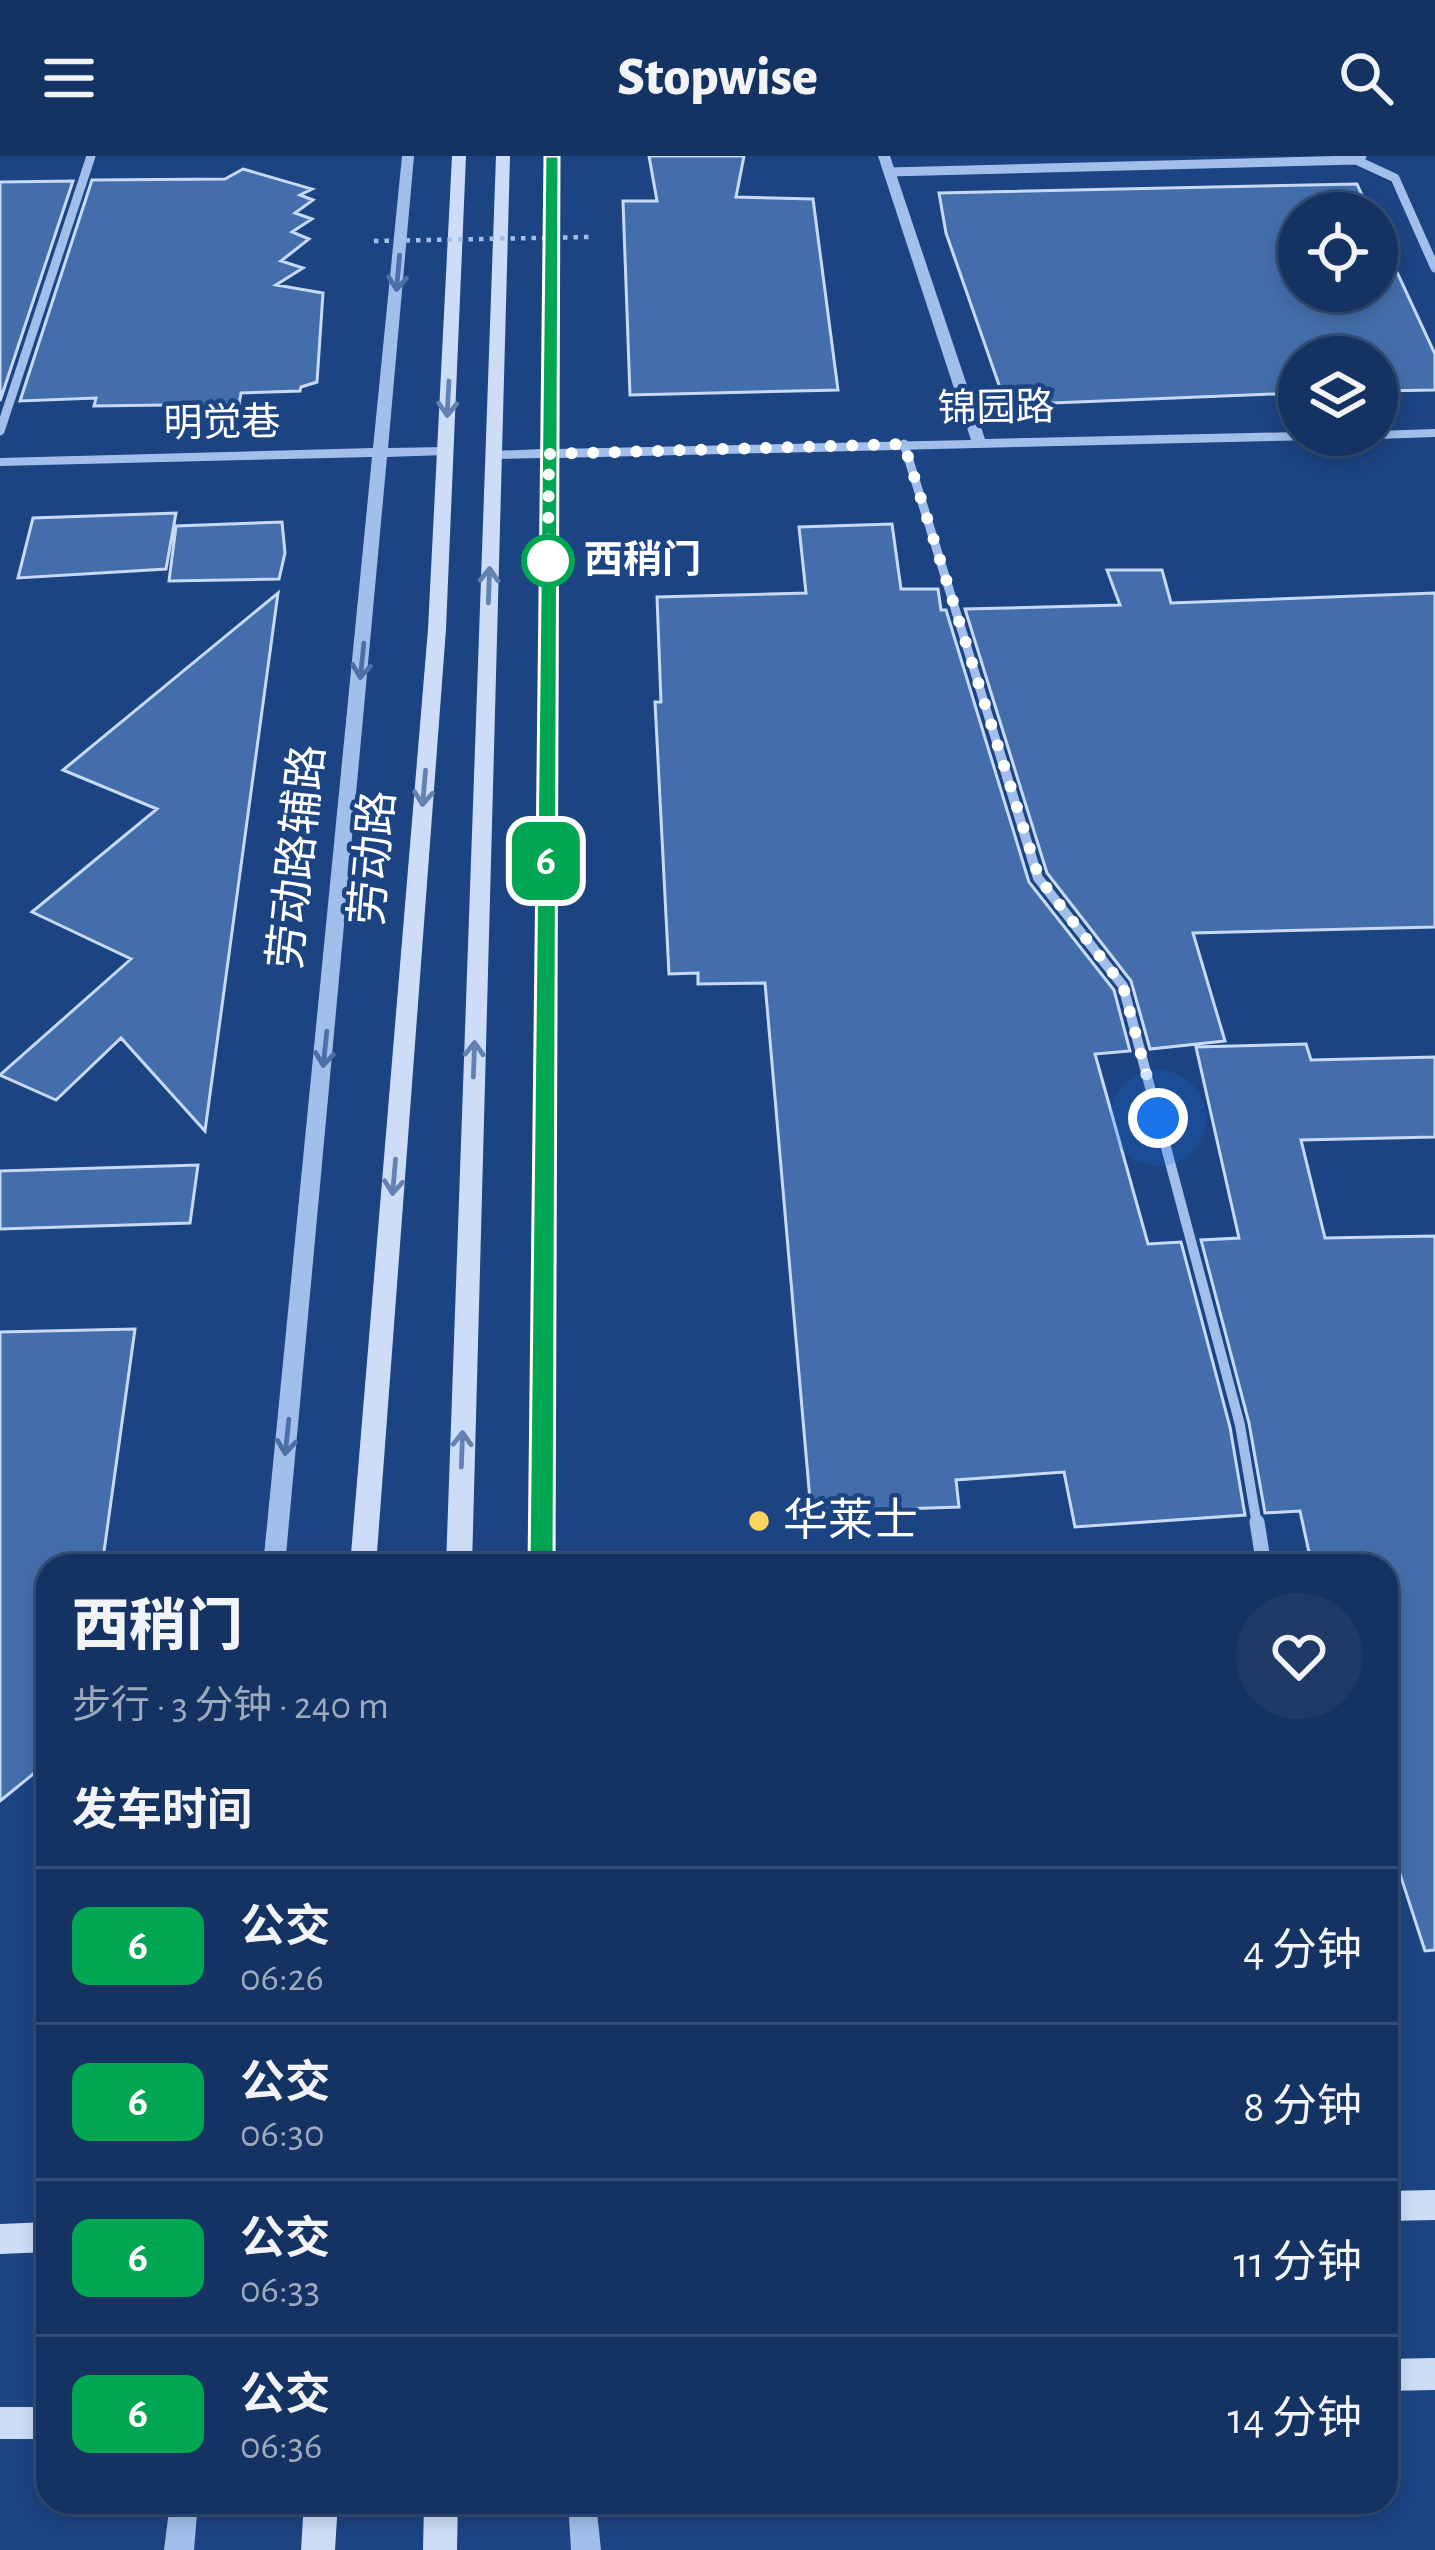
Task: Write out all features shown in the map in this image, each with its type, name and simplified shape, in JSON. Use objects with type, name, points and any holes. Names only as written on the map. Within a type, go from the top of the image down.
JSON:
[{"type":"main road","name":"劳动路","points":[[364,1554],[437,629],[459,156]]},
{"type":"main road","points":[[459,1554],[503,156]]},
{"type":"main road","points":[[1398,2206],[1435,2205]]},
{"type":"main road","points":[[0,2239],[36,2238]]},
{"type":"main road","points":[[1398,2375],[1435,2374]]},
{"type":"main road","points":[[0,2423],[36,2423]]},
{"type":"main road","points":[[318,2550],[320,2514]]},
{"type":"main road","points":[[440,2550],[441,2514]]},
{"type":"street","points":[[0,431],[91,156]]},
{"type":"street","name":"劳动路辅路","points":[[275,1554],[408,156]]},
{"type":"street","points":[[541,1554],[552,156]]},
{"type":"street","points":[[979,442],[886,164],[1359,158],[1395,178],[1435,268]]},
{"type":"street","points":[[1398,435],[1435,434]]},
{"type":"street","name":"锦园路","points":[[493,455],[1278,436]]},
{"type":"street","points":[[904,444],[1039,878],[1123,986],[1240,1425],[1262,1554]]},
{"type":"street","name":"明觉巷","points":[[0,462],[445,451]]},
{"type":"street","points":[[179,2550],[183,2514]]},
{"type":"street","points":[[582,2514],[586,2550]]},
{"type":"path","points":[[374,241],[590,237]]},
{"type":"building","points":[[649,156],[744,156],[736,197],[813,199],[838,390],[630,395],[623,201],[657,201]]},
{"type":"building","points":[[243,169],[312,189],[300,195],[313,200],[295,213],[312,219],[292,232],[309,239],[281,261],[303,268],[276,285],[323,293],[317,382],[300,391],[241,393],[239,404],[94,406],[96,398],[20,401],[92,180],[225,179]]},
{"type":"building","points":[[73,181],[0,401],[0,182]]},
{"type":"building","points":[[1357,184],[1361,192],[1278,192],[1278,312],[1398,312],[1398,274],[1435,354],[1435,390],[1398,391],[1398,336],[1278,336],[1278,394],[1006,405],[946,233],[939,193]]},
{"type":"building","points":[[176,513],[166,569],[18,578],[33,518]]},
{"type":"building","points":[[282,522],[285,553],[279,579],[169,581],[176,526]]},
{"type":"building","points":[[892,524],[901,589],[938,589],[1029,882],[1114,990],[1130,1051],[1095,1054],[1148,1244],[1181,1242],[1230,1427],[1245,1515],[1075,1527],[1064,1472],[956,1480],[959,1507],[811,1512],[765,983],[698,984],[698,973],[669,974],[655,702],[661,702],[657,597],[806,593],[799,527]]},
{"type":"building","points":[[1107,570],[1162,570],[1171,603],[1435,593],[1435,927],[1193,933],[1225,1041],[1150,1049],[1131,981],[1047,873],[965,609],[1120,605]]},
{"type":"building","points":[[278,593],[205,1131],[121,1038],[56,1100],[0,1075],[131,959],[32,912],[157,809],[63,770]]},
{"type":"building","points":[[1306,1044],[1311,1060],[1435,1057],[1435,1137],[1301,1140],[1325,1238],[1435,1236],[1435,1950],[1425,1951],[1398,1868],[1398,1554],[1309,1554],[1300,1511],[1265,1513],[1249,1423],[1201,1240],[1239,1238],[1196,1047]]},
{"type":"building","points":[[198,1165],[190,1223],[0,1229],[0,1171]]},
{"type":"building","points":[[135,1329],[104,1554],[36,1554],[36,1772],[0,1801],[0,1332]]},
{"type":"bus line","name":"6","points":[[541,1554],[552,156]]},
{"type":"place","name":"西稍门","points":[[548,561]]},
{"type":"place","name":"华莱士","points":[[759,1521]]},
{"type":"route","points":[[548,561],[549,454],[904,444],[1039,878],[1123,986],[1158,1118]]}]
